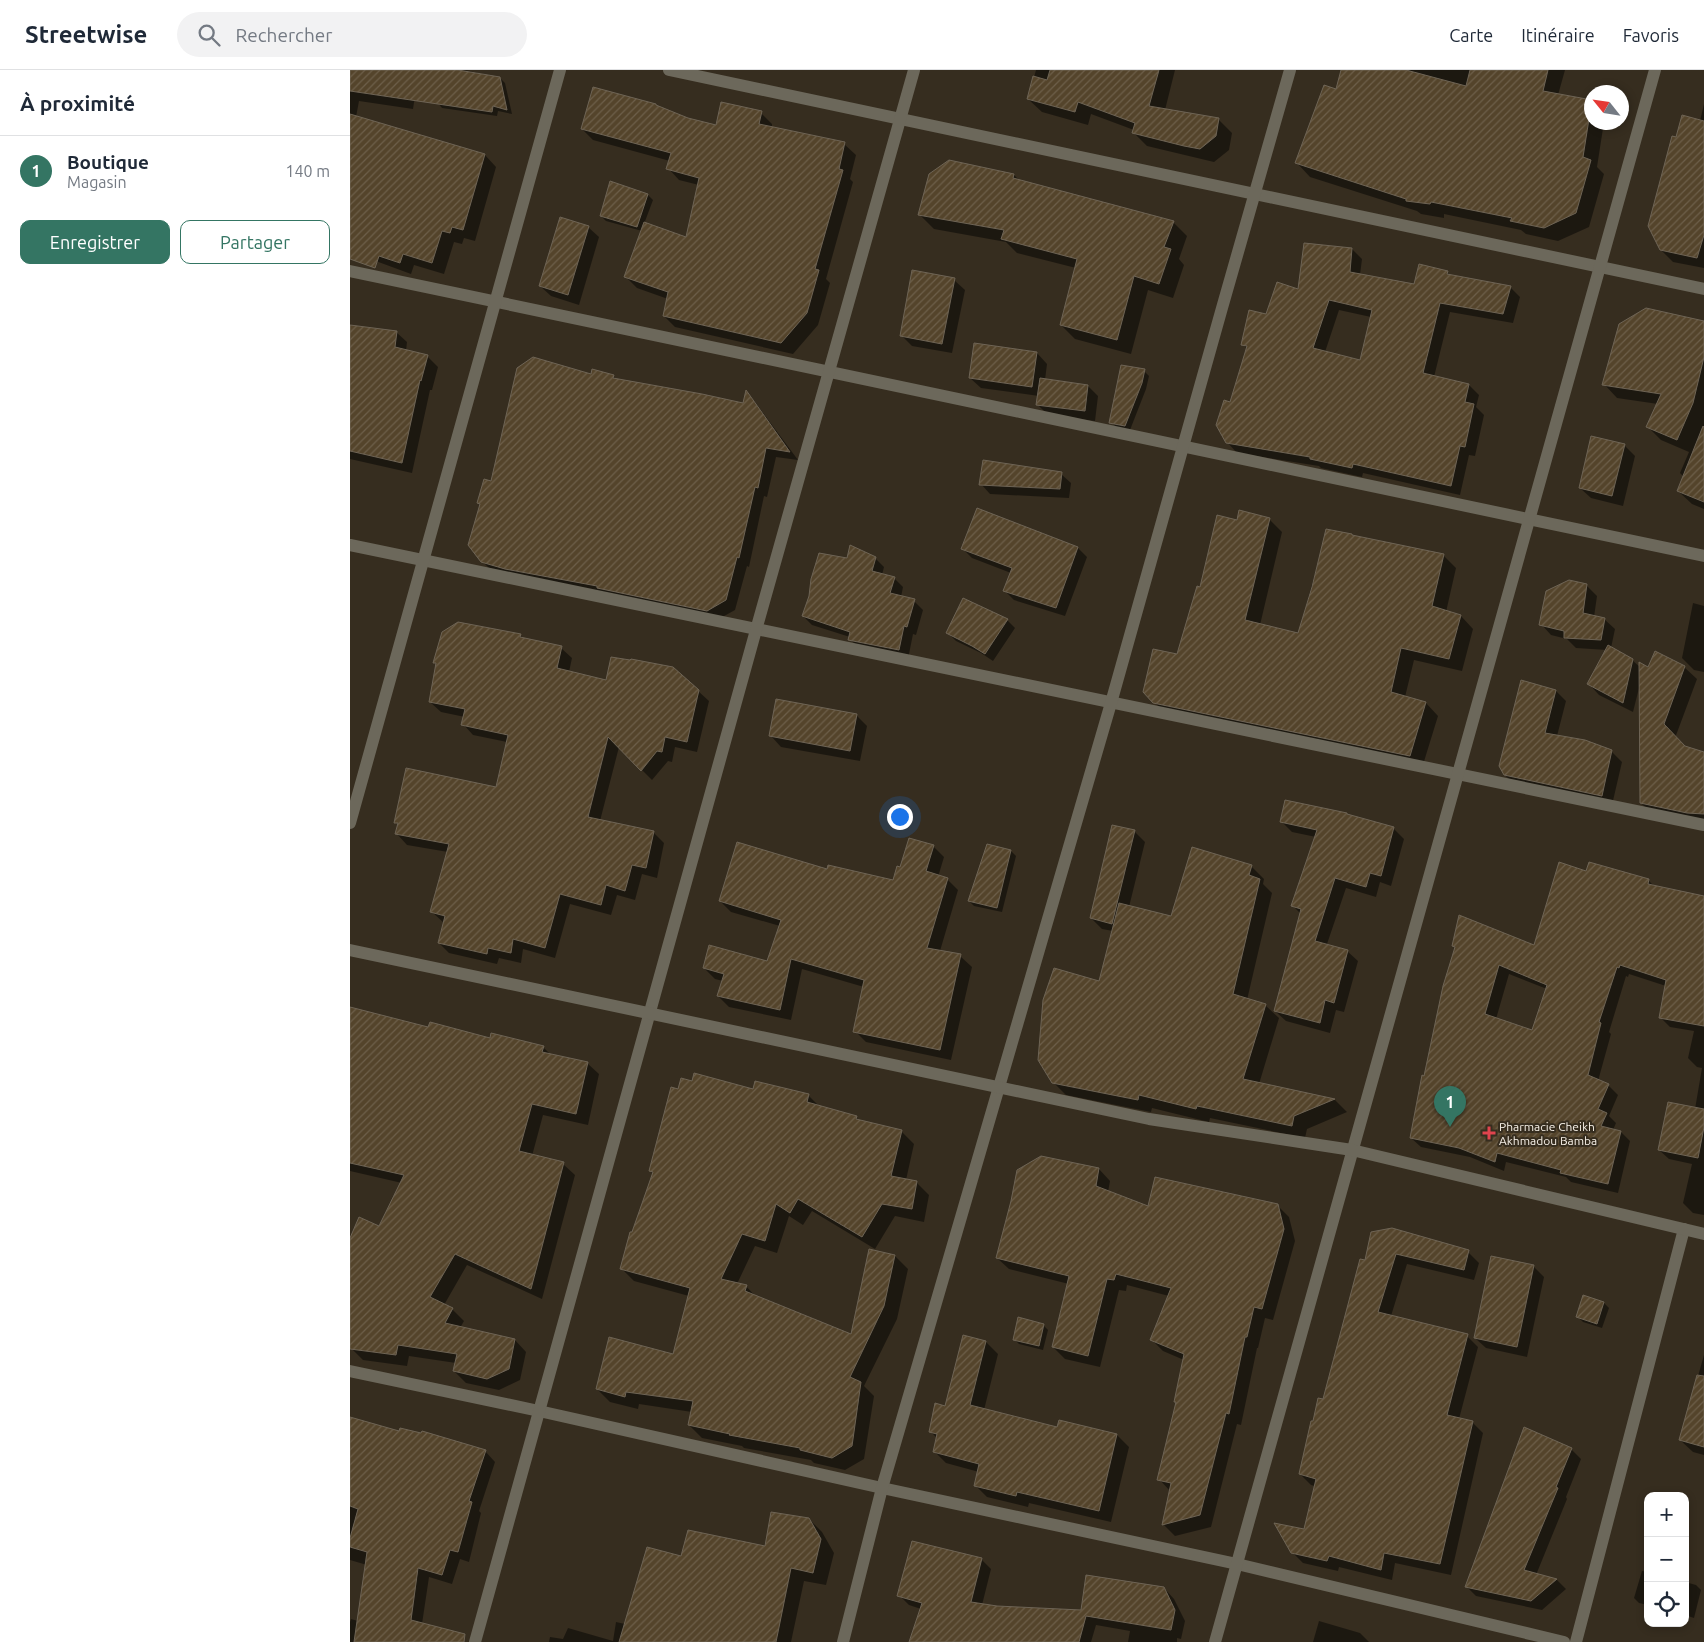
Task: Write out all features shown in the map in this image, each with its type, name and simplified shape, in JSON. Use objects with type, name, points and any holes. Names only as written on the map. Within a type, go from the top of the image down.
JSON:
[{"type":"street","points":[[350,823],[560,70]]},
{"type":"street","points":[[669,70],[1704,289]]},
{"type":"street","points":[[474,1642],[914,70]]},
{"type":"street","points":[[843,1642],[882,1488],[1111,703],[1290,70]]},
{"type":"street","points":[[1215,1642],[1655,70]]},
{"type":"street","points":[[350,271],[1704,556]]},
{"type":"street","points":[[350,546],[1704,825]]},
{"type":"street","points":[[350,950],[998,1086],[1149,1120],[1352,1150],[1704,1234]]},
{"type":"street","points":[[1576,1642],[1684,1229]]},
{"type":"street","points":[[350,1371],[1237,1564],[1564,1642]]},
{"type":"building","points":[[350,70],[458,70],[500,77],[507,110],[493,106],[492,112],[350,91]]},
{"type":"building","points":[[1050,70],[1159,70],[1149,106],[1219,118],[1216,136],[1200,149],[1184,146],[1132,133],[1135,123],[1078,102],[1075,112],[1027,99],[1033,76],[1047,80]]},
{"type":"building","points":[[1341,70],[1406,70],[1466,86],[1470,70],[1548,70],[1543,91],[1584,99],[1584,130],[1587,130],[1583,157],[1591,160],[1576,213],[1544,228],[1510,221],[1512,218],[1431,202],[1430,204],[1406,201],[1406,199],[1295,163],[1324,85],[1336,89]]},
{"type":"building","points":[[593,87],[656,104],[688,118],[716,125],[721,102],[762,111],[759,124],[845,142],[839,169],[843,170],[815,269],[819,270],[807,313],[781,343],[663,316],[668,292],[624,277],[644,222],[686,237],[699,178],[666,169],[671,153],[581,129]]},
{"type":"building","points":[[350,114],[485,154],[463,230],[452,227],[450,233],[442,231],[432,263],[403,254],[400,263],[379,256],[375,268],[350,259]]},
{"type":"building","points":[[1682,115],[1704,121],[1704,235],[1697,258],[1660,250],[1648,226],[1672,136],[1676,137]]},
{"type":"building","points":[[949,160],[1014,174],[1013,178],[1174,221],[1164,247],[1171,249],[1159,284],[1134,276],[1117,340],[1060,325],[1077,259],[1001,239],[1004,230],[918,215],[929,174]]},
{"type":"building","points":[[610,181],[648,194],[637,227],[600,216]]},
{"type":"building","points":[[560,217],[589,226],[568,295],[539,286]]},
{"type":"building","points":[[1304,243],[1352,248],[1350,272],[1414,284],[1419,264],[1448,271],[1447,274],[1511,286],[1503,314],[1440,303],[1423,373],[1469,384],[1465,402],[1474,404],[1465,447],[1460,446],[1451,486],[1353,464],[1352,468],[1310,459],[1310,457],[1226,443],[1216,425],[1224,400],[1230,402],[1247,346],[1241,345],[1249,310],[1266,314],[1277,282],[1298,289]],"holes":[[[1329,300],[1372,310],[1360,360],[1313,348]]]},
{"type":"building","points":[[912,270],[955,278],[942,344],[900,336]]},
{"type":"building","points":[[1646,308],[1704,321],[1704,357],[1693,403],[1677,440],[1646,427],[1661,394],[1602,385],[1619,324]]},
{"type":"building","points":[[350,325],[397,331],[395,347],[428,355],[420,380],[402,463],[350,451]]},
{"type":"building","points":[[974,343],[1037,352],[1032,387],[969,378]]},
{"type":"building","points":[[533,357],[591,374],[592,369],[614,375],[613,378],[743,403],[746,390],[790,452],[766,448],[758,488],[755,487],[739,558],[737,557],[726,600],[707,611],[597,588],[597,586],[505,569],[481,562],[468,545],[480,504],[477,503],[484,479],[491,481],[517,368]]},
{"type":"building","points":[[1121,365],[1145,369],[1142,383],[1125,426],[1109,423]]},
{"type":"building","points":[[1040,378],[1088,385],[1085,411],[1036,405]]},
{"type":"building","points":[[1704,427],[1704,502],[1677,491]]},
{"type":"building","points":[[1591,436],[1625,444],[1612,496],[1579,488]]},
{"type":"building","points":[[983,460],[1062,472],[1060,489],[979,485]]},
{"type":"building","points":[[977,508],[1078,547],[1056,608],[1003,591],[1012,568],[961,549]]},
{"type":"building","points":[[1239,510],[1270,518],[1245,620],[1298,633],[1312,587],[1326,529],[1444,554],[1432,606],[1461,615],[1449,659],[1401,648],[1391,692],[1426,702],[1410,756],[1153,703],[1143,692],[1153,649],[1177,654],[1197,586],[1200,587],[1217,515],[1237,520]]},
{"type":"building","points":[[850,545],[876,557],[872,571],[895,577],[890,593],[915,599],[907,627],[904,626],[899,650],[848,640],[850,632],[802,616],[809,596],[811,579],[819,553],[847,558]]},
{"type":"building","points":[[1569,580],[1587,584],[1583,613],[1605,618],[1601,640],[1564,638],[1564,631],[1539,625],[1546,591]]},
{"type":"building","points":[[963,598],[1008,619],[985,654],[946,633]]},
{"type":"building","points":[[458,622],[521,634],[520,637],[562,646],[557,668],[606,680],[611,657],[631,659],[673,667],[699,690],[687,742],[665,737],[662,752],[657,751],[641,771],[608,737],[588,817],[654,831],[646,868],[632,865],[625,891],[606,885],[601,905],[560,894],[545,948],[513,939],[511,953],[488,948],[487,954],[438,943],[445,916],[430,912],[449,844],[395,834],[398,823],[394,823],[406,768],[496,787],[508,735],[461,725],[465,709],[429,702],[436,663],[433,663],[442,632]]},
{"type":"building","points":[[1608,645],[1633,659],[1623,703],[1587,684]]},
{"type":"building","points":[[1655,651],[1685,666],[1664,724],[1685,746],[1704,752],[1704,814],[1687,813],[1640,803],[1639,662],[1648,667]]},
{"type":"building","points":[[1521,680],[1556,690],[1545,733],[1585,740],[1612,750],[1602,796],[1504,775],[1499,766]]},
{"type":"building","points":[[776,699],[857,714],[850,751],[769,736]]},
{"type":"building","points":[[1285,800],[1347,813],[1394,827],[1381,876],[1370,873],[1366,887],[1335,878],[1315,941],[1348,950],[1334,1003],[1325,1000],[1320,1023],[1274,1011],[1301,909],[1291,906],[1317,830],[1280,822]]},
{"type":"building","points":[[1112,825],[1135,830],[1112,924],[1090,918]]},
{"type":"building","points":[[909,838],[934,845],[926,871],[948,878],[927,948],[961,954],[940,1050],[853,1032],[864,980],[791,959],[780,1010],[717,996],[724,974],[703,968],[709,945],[767,961],[781,920],[719,901],[737,842],[827,869],[828,865],[893,880],[897,866],[900,867]]},
{"type":"building","points":[[987,844],[1011,850],[997,908],[968,901]]},
{"type":"building","points":[[1192,847],[1252,865],[1249,875],[1260,879],[1233,994],[1266,1004],[1243,1079],[1335,1099],[1294,1116],[1292,1126],[1197,1106],[1196,1109],[1139,1095],[1138,1100],[1052,1083],[1038,1060],[1043,1000],[1054,968],[1099,981],[1119,903],[1171,916]]},
{"type":"building","points":[[1559,862],[1586,871],[1589,862],[1649,879],[1648,884],[1704,896],[1704,1026],[1659,1018],[1666,980],[1620,965],[1619,968],[1617,967],[1599,1022],[1601,1023],[1588,1075],[1609,1084],[1598,1109],[1607,1113],[1601,1126],[1621,1131],[1608,1184],[1560,1173],[1561,1170],[1497,1153],[1495,1162],[1459,1148],[1410,1138],[1422,1075],[1424,1076],[1443,986],[1455,947],[1452,946],[1459,915],[1534,945]],"holes":[[[1499,965],[1547,985],[1532,1030],[1485,1014]]]},
{"type":"building","points":[[350,1007],[428,1027],[430,1022],[490,1038],[491,1033],[544,1046],[542,1052],[588,1062],[576,1114],[532,1104],[519,1151],[564,1162],[531,1289],[455,1254],[430,1297],[453,1308],[445,1323],[515,1339],[509,1369],[487,1379],[453,1371],[457,1354],[398,1345],[396,1355],[350,1349],[350,1238],[359,1217],[379,1226],[404,1175],[350,1163]]},
{"type":"building","points":[[694,1073],[753,1089],[755,1081],[809,1094],[807,1102],[857,1116],[856,1119],[902,1130],[891,1176],[917,1181],[912,1209],[882,1204],[862,1237],[798,1199],[790,1213],[776,1204],[765,1241],[742,1234],[721,1279],[747,1285],[745,1291],[851,1334],[869,1249],[895,1255],[884,1306],[850,1377],[861,1382],[852,1446],[832,1458],[800,1450],[800,1448],[729,1435],[688,1425],[693,1401],[626,1392],[625,1397],[596,1389],[609,1337],[673,1354],[690,1288],[620,1269],[630,1232],[632,1232],[653,1172],[649,1171],[671,1087],[678,1089],[681,1078],[692,1081]]},
{"type":"building","points":[[1668,1102],[1704,1109],[1704,1127],[1698,1158],[1658,1150]]},
{"type":"building","points":[[1041,1156],[1099,1168],[1096,1186],[1148,1206],[1155,1177],[1278,1204],[1284,1229],[1262,1309],[1254,1307],[1247,1337],[1245,1337],[1229,1414],[1226,1413],[1200,1515],[1162,1525],[1171,1483],[1157,1480],[1176,1402],[1174,1402],[1184,1354],[1150,1340],[1171,1288],[1116,1274],[1114,1280],[1107,1279],[1088,1356],[1052,1347],[1069,1276],[996,1258],[1017,1170]]},
{"type":"building","points":[[1392,1228],[1469,1250],[1464,1270],[1396,1254],[1378,1312],[1468,1334],[1447,1415],[1473,1421],[1440,1564],[1384,1553],[1381,1570],[1329,1556],[1327,1561],[1291,1553],[1274,1523],[1304,1529],[1316,1479],[1299,1474],[1311,1421],[1313,1421],[1318,1398],[1323,1399],[1360,1259],[1365,1260],[1371,1232]]},
{"type":"building","points":[[1491,1256],[1534,1265],[1517,1347],[1474,1338]]},
{"type":"building","points":[[1583,1295],[1604,1302],[1597,1324],[1576,1317]]},
{"type":"building","points":[[1018,1317],[1044,1324],[1039,1346],[1013,1340]]},
{"type":"building","points":[[963,1335],[986,1341],[970,1405],[1057,1427],[1059,1420],[1117,1434],[1099,1511],[1017,1492],[1016,1496],[974,1486],[979,1464],[933,1452],[937,1434],[929,1432],[935,1403],[945,1406]]},
{"type":"building","points":[[1697,1375],[1704,1376],[1704,1447],[1679,1440]]},
{"type":"building","points":[[350,1417],[399,1431],[400,1428],[421,1433],[422,1431],[486,1450],[469,1501],[472,1502],[458,1552],[450,1550],[442,1575],[418,1568],[411,1620],[465,1634],[464,1642],[354,1642],[367,1552],[350,1547],[350,1538],[358,1509],[350,1506]]},
{"type":"building","points":[[1524,1427],[1572,1448],[1556,1487],[1558,1488],[1524,1570],[1557,1579],[1531,1601],[1465,1587]]},
{"type":"building","points":[[771,1512],[809,1518],[821,1539],[813,1573],[791,1568],[776,1642],[619,1642],[647,1547],[681,1556],[688,1530],[765,1546]]},
{"type":"building","points":[[912,1541],[982,1558],[971,1602],[997,1606],[1081,1610],[1086,1575],[1164,1587],[1175,1610],[1171,1630],[1086,1616],[1079,1642],[909,1642],[922,1603],[897,1596]]},
{"type":"place","name":"Boutique","points":[[1450,1127]]},
{"type":"place","name":"Pharmacie Cheikh Akhmadou Bamba","points":[[1489,1133]]}]
